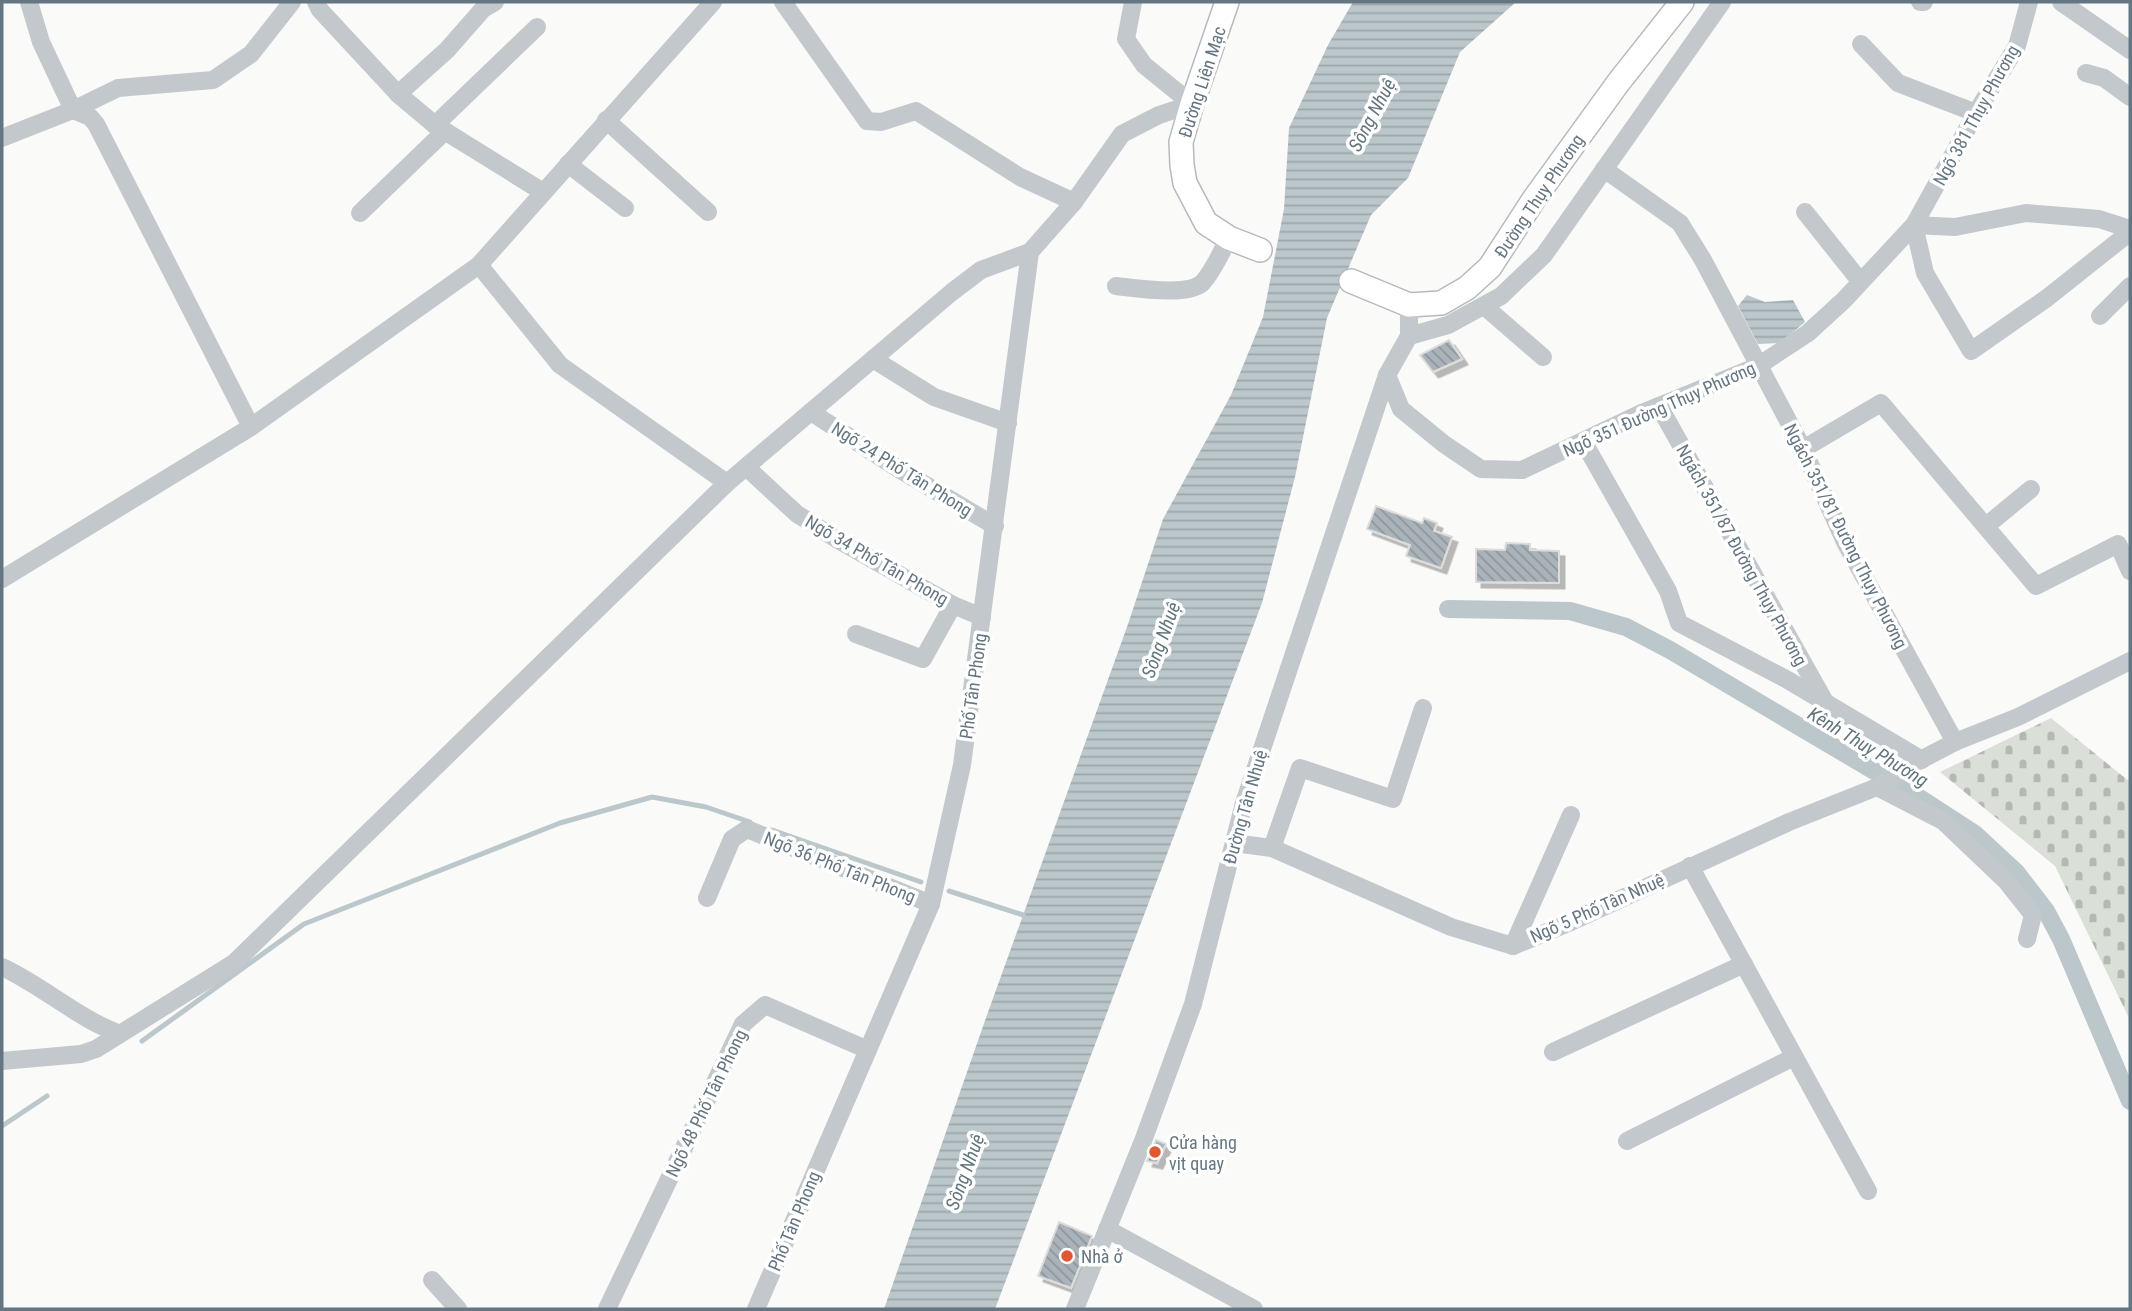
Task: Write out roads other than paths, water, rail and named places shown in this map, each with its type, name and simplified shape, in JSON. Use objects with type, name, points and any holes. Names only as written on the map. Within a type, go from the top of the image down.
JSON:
[{"type":"main road","name":"Đường Liên Mạc","points":[[1227,2],[1181,142],[1185,183],[1206,223],[1229,238],[1260,250]]},
{"type":"main road","name":"Đường Thụy Phương","points":[[1351,281],[1409,305],[1441,303],[1466,288],[1490,267],[1579,136],[1682,2]]},
{"type":"street","points":[[29,2],[41,42],[73,110],[90,117],[96,124],[251,427]]},
{"type":"street","points":[[2,138],[73,110],[118,88],[213,80],[251,54],[292,2]]},
{"type":"street","points":[[316,2],[320,10],[398,94],[440,128],[543,192]]},
{"type":"street","points":[[398,94],[447,50],[482,9],[495,2]]},
{"type":"street","points":[[2,579],[251,427],[478,265],[713,2]]},
{"type":"street","points":[[783,2],[867,121],[881,122],[916,111],[973,150],[1020,177],[1074,202]]},
{"type":"street","points":[[1133,2],[1126,39],[1144,65],[1192,104]]},
{"type":"street","name":"Đường Thụy Phương","points":[[1409,336],[1448,325],[1501,296],[1544,255],[1722,2]]},
{"type":"street","name":"Ngõ 381 Thụy Phương","points":[[1914,225],[1976,113],[2017,46],[2029,2]]},
{"type":"street","points":[[2061,2],[2130,50]]},
{"type":"street","points":[[360,213],[537,27]]},
{"type":"street","points":[[1861,44],[1899,83],[1976,113]]},
{"type":"street","points":[[2086,73],[2104,78],[2130,97]]},
{"type":"street","points":[[2,1061],[85,1054],[234,963],[727,483],[981,271],[1030,252],[1074,202],[1122,134],[1159,114],[1192,104]]},
{"type":"street","points":[[606,120],[708,212]]},
{"type":"street","points":[[568,164],[625,208]]},
{"type":"street","name":"Ngách 351/81 Đường Thụy Phương","points":[[1604,169],[1680,223],[1703,260],[1803,449],[1846,544],[1955,742]]},
{"type":"street","points":[[1805,212],[1860,281]]},
{"type":"street","points":[[2026,213],[2099,219],[2130,231],[2047,298],[1971,351],[1925,274],[1914,225],[1955,228],[2026,213]]},
{"type":"street","name":"Ngõ 351 Đường Thụy Phương","points":[[1387,375],[1401,409],[1444,444],[1481,469],[1522,470],[1658,406],[1758,366],[1808,333],[1816,316],[1844,300],[1914,225]]},
{"type":"street","points":[[1116,286],[1148,289],[1190,289],[1198,286],[1204,281],[1229,238]]},
{"type":"street","name":"Phố Tân Phong","points":[[756,1309],[931,904],[962,765],[1030,252]]},
{"type":"street","points":[[478,265],[560,365],[727,483]]},
{"type":"street","points":[[2100,316],[2130,286]]},
{"type":"street","name":"Đường Tân Nhuệ","points":[[1075,1309],[1193,1004],[1244,803],[1387,375],[1409,336],[1409,305]]},
{"type":"street","points":[[1484,306],[1544,357]]},
{"type":"street","points":[[873,359],[934,397],[1008,423]]},
{"type":"street","points":[[1803,449],[1881,403],[2036,586],[2118,544],[2130,570]]},
{"type":"street","name":"Ngách 351/87 Đường Thụy Phương","points":[[1658,406],[1826,704]]},
{"type":"street","name":"Ngõ 24 Phố Tân Phong","points":[[811,412],[897,468],[995,526]]},
{"type":"street","points":[[1583,441],[1668,591],[1678,623],[1786,679],[1918,762]]},
{"type":"street","name":"Ngõ 34 Phố Tân Phong","points":[[746,467],[797,514],[953,605],[982,617]]},
{"type":"street","points":[[1986,526],[2031,489]]},
{"type":"street","points":[[856,634],[923,659],[953,605]]},
{"type":"street","name":"Ngõ 5 Phố Tân Nhuệ","points":[[1234,843],[1272,848],[1451,927],[1513,946],[1789,822],[1877,788],[1955,742],[2018,717],[2130,661]]},
{"type":"street","points":[[1272,848],[1300,768],[1393,799],[1423,708]]},
{"type":"street","points":[[1877,788],[1943,821],[2006,881],[2034,915],[2027,939]]},
{"type":"street","points":[[1513,946],[1571,815]]},
{"type":"street","name":"Ngõ 36 Phố Tân Phong","points":[[707,898],[732,839],[747,829],[931,904]]},
{"type":"street","points":[[1690,866],[1868,1191]]},
{"type":"street","points":[[1553,1052],[1744,964]]},
{"type":"street","points":[[2,967],[27,979],[77,1014],[120,1034]]},
{"type":"street","name":"Ngõ 48 Phố Tân Phong","points":[[607,1309],[743,1024],[765,1005],[868,1050]]},
{"type":"street","points":[[1627,1141],[1794,1057]]},
{"type":"street","points":[[1107,1229],[1254,1309]]},
{"type":"street","points":[[432,1280],[458,1309]]},
{"type":"water","name":"Sông Nhuệ","points":[[1353,2],[1516,2],[1460,52],[1408,178],[1371,215],[1327,318],[1295,477],[1262,603],[995,1309],[884,1309],[1163,519],[1231,395],[1263,317],[1284,209],[1289,128],[1328,45]]},
{"type":"water","points":[[1747,295],[1765,302],[1793,300],[1805,322],[1780,343],[1758,344],[1738,306]]},
{"type":"waterway","name":"Kênh Thuỵ Phương","points":[[1448,609],[1570,611],[1626,627],[1670,650],[1915,795],[1975,834],[2016,872],[2046,911],[2061,939],[2130,1101]]},
{"type":"waterway","points":[[142,1041],[304,924],[560,823],[652,797],[706,807],[750,822]]},
{"type":"waterway","points":[[772,830],[921,882]]},
{"type":"waterway","points":[[949,891],[1023,915]]},
{"type":"waterway","points":[[2,1126],[47,1096]]},
{"type":"place","name":"Cửa hàng vịt quay","points":[[1155,1152]]},
{"type":"place","name":"Nhà ở","points":[[1067,1256]]}]
